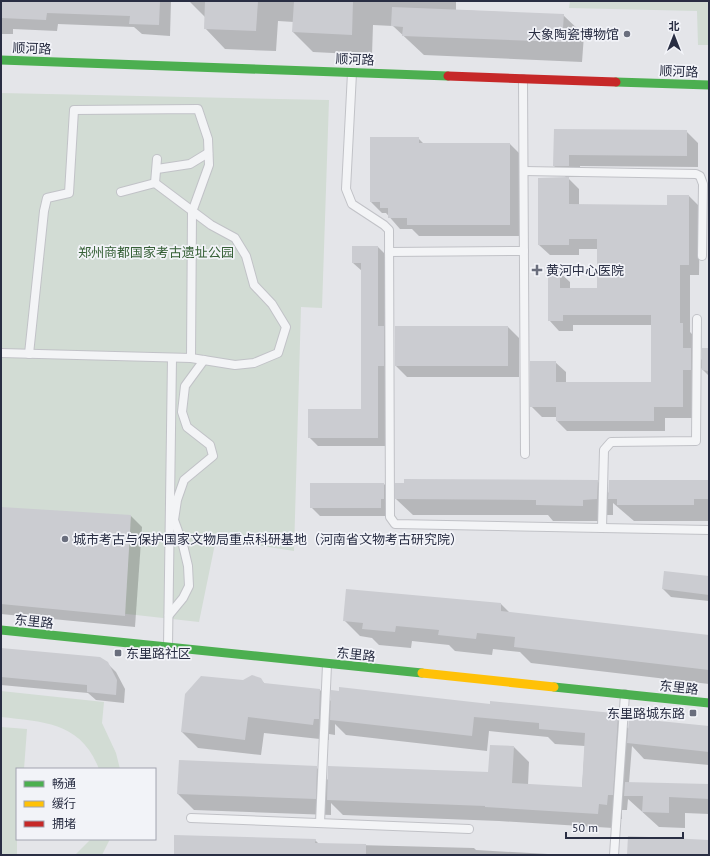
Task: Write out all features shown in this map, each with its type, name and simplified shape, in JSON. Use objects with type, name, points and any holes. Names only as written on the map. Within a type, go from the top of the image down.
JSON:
[{"type":"street","name":"顺河路","points":[[1,60],[709,85]]},
{"type":"street","name":"东里路","points":[[1,630],[709,703]]},
{"type":"lane","points":[[352,72],[346,189],[352,204],[384,225],[388,230],[390,517],[395,524],[709,530]]},
{"type":"lane","points":[[523,78],[525,454]]},
{"type":"lane","points":[[29,354],[44,210],[47,198],[68,193],[74,110],[198,109],[208,139],[209,165],[192,212],[191,358]]},
{"type":"lane","points":[[156,169],[190,164],[208,153]]},
{"type":"lane","points":[[155,183],[157,158]]},
{"type":"lane","points":[[524,171],[696,174],[700,176],[703,184],[702,256]]},
{"type":"lane","points":[[1,353],[191,358],[236,365],[254,363],[278,353],[286,327],[272,304],[254,285],[246,256],[235,238],[211,225],[192,212],[155,183]]},
{"type":"lane","points":[[121,192],[155,183]]},
{"type":"lane","points":[[388,252],[524,251]]},
{"type":"lane","points":[[602,528],[604,450],[611,442],[696,442],[697,319]]},
{"type":"lane","points":[[168,648],[172,358]]},
{"type":"lane","points":[[168,615],[183,598],[189,586],[188,566],[183,545],[174,520],[177,500],[184,480],[213,456],[210,445],[187,427],[182,412],[185,386],[204,360]]},
{"type":"lane","points":[[320,823],[327,664]]},
{"type":"lane","points":[[614,855],[626,694]]},
{"type":"lane","points":[[191,818],[469,829]]},
{"type":"green space","points":[[570,1],[709,1],[709,45],[698,45],[697,11],[569,8]]},
{"type":"green space","name":"郑州商都国家考古遗址公园","points":[[1,93],[329,100],[322,308],[301,307],[294,551],[216,539],[199,622],[1,600]]},
{"type":"green space","points":[[1,691],[104,702],[102,723],[116,753],[120,768],[98,768],[91,753],[82,742],[71,733],[59,727],[46,723],[1,717]]},
{"type":"green space","points":[[1,727],[27,729],[24,768],[16,768],[17,855],[1,855]]},
{"type":"green space","points":[[90,840],[110,840],[102,855],[75,855]]},
{"type":"building","points":[[1,1],[160,1],[159,25],[129,24],[130,16],[47,13],[46,20],[1,18]]},
{"type":"building","points":[[205,1],[258,1],[256,31],[204,29]]},
{"type":"building","points":[[294,1],[353,1],[352,35],[292,32]]},
{"type":"building","points":[[392,7],[564,14],[562,42],[402,36],[403,27],[391,26]]},
{"type":"building","points":[[554,129],[687,130],[687,156],[569,155],[569,166],[553,166]]},
{"type":"building","points":[[370,137],[419,137],[419,143],[510,143],[510,225],[407,225],[407,218],[388,218],[388,208],[380,208],[380,202],[370,202]]},
{"type":"building","points":[[569,177],[569,204],[667,205],[667,195],[689,195],[689,265],[680,265],[680,323],[683,323],[683,348],[691,348],[691,370],[683,370],[683,407],[654,407],[654,421],[556,421],[556,407],[530,407],[530,361],[556,361],[556,382],[651,382],[651,315],[563,315],[563,321],[548,321],[548,271],[560,271],[560,288],[597,288],[597,239],[569,239],[569,245],[538,245],[538,178]]},
{"type":"building","points":[[352,246],[378,246],[378,326],[384,326],[384,366],[378,366],[378,438],[308,438],[308,409],[361,409],[361,263],[352,263]]},
{"type":"building","points":[[395,326],[508,326],[508,366],[395,366]]},
{"type":"building","points":[[702,348],[709,348],[709,371],[702,370]]},
{"type":"building","points":[[404,479],[598,480],[597,499],[583,500],[583,506],[536,505],[536,500],[395,499],[395,483],[404,483]]},
{"type":"building","points":[[609,480],[709,480],[709,499],[694,499],[694,505],[617,505],[617,499],[608,499]]},
{"type":"building","points":[[310,483],[384,483],[384,499],[381,499],[381,508],[310,508]]},
{"type":"building","name":"城市考古与保护国家文物局重点科研基地（河南省文物考古研究院）","points":[[1,507],[131,515],[125,616],[1,604]]},
{"type":"building","points":[[664,571],[709,576],[709,595],[662,589]]},
{"type":"building","points":[[346,589],[501,603],[501,611],[709,635],[709,670],[514,647],[515,637],[477,633],[476,639],[438,635],[439,630],[396,626],[395,632],[362,629],[363,623],[343,621]]},
{"type":"building","points":[[1,648],[100,657],[108,662],[117,680],[116,695],[87,692],[87,685],[1,677]]},
{"type":"building","points":[[252,675],[261,678],[264,683],[320,689],[319,719],[314,719],[313,725],[248,717],[245,740],[181,732],[185,694],[201,676],[243,680]]},
{"type":"building","points":[[339,687],[490,704],[490,701],[613,713],[613,716],[618,716],[613,795],[608,795],[607,805],[599,804],[598,814],[485,806],[327,800],[328,766],[488,772],[490,745],[514,746],[512,783],[582,787],[585,733],[539,729],[539,723],[474,717],[472,736],[330,720],[331,690],[339,691]]},
{"type":"building","points":[[629,718],[709,726],[709,752],[627,743]]},
{"type":"building","points":[[179,760],[317,766],[316,799],[177,794]]},
{"type":"building","points":[[625,782],[709,784],[709,799],[669,797],[669,813],[642,812],[643,796],[624,796]]},
{"type":"building","points":[[174,835],[316,839],[315,843],[366,844],[366,855],[174,855]]},
{"type":"building","points":[[628,836],[709,840],[709,855],[627,855]]},
{"type":"traffic: fast","points":[[1,60],[448,76]]},
{"type":"traffic: fast","points":[[616,82],[709,85]]},
{"type":"traffic: fast","points":[[1,630],[422,673]]},
{"type":"traffic: fast","points":[[554,687],[709,703]]},
{"type":"traffic: slow","points":[[422,673],[554,687]]},
{"type":"traffic: jam","points":[[448,76],[616,82]]},
{"type":"place","name":"大象陶瓷博物馆","points":[[627,34]]},
{"type":"place","name":"黄河中心医院","points":[[537,270]]},
{"type":"place","name":"城市考古与保护国家文物局重点科研基地（河南省文物考古研究院）","points":[[65,539]]},
{"type":"place","name":"东里路社区","points":[[118,653]]},
{"type":"place","name":"东里路城东路","points":[[693,713]]}]
